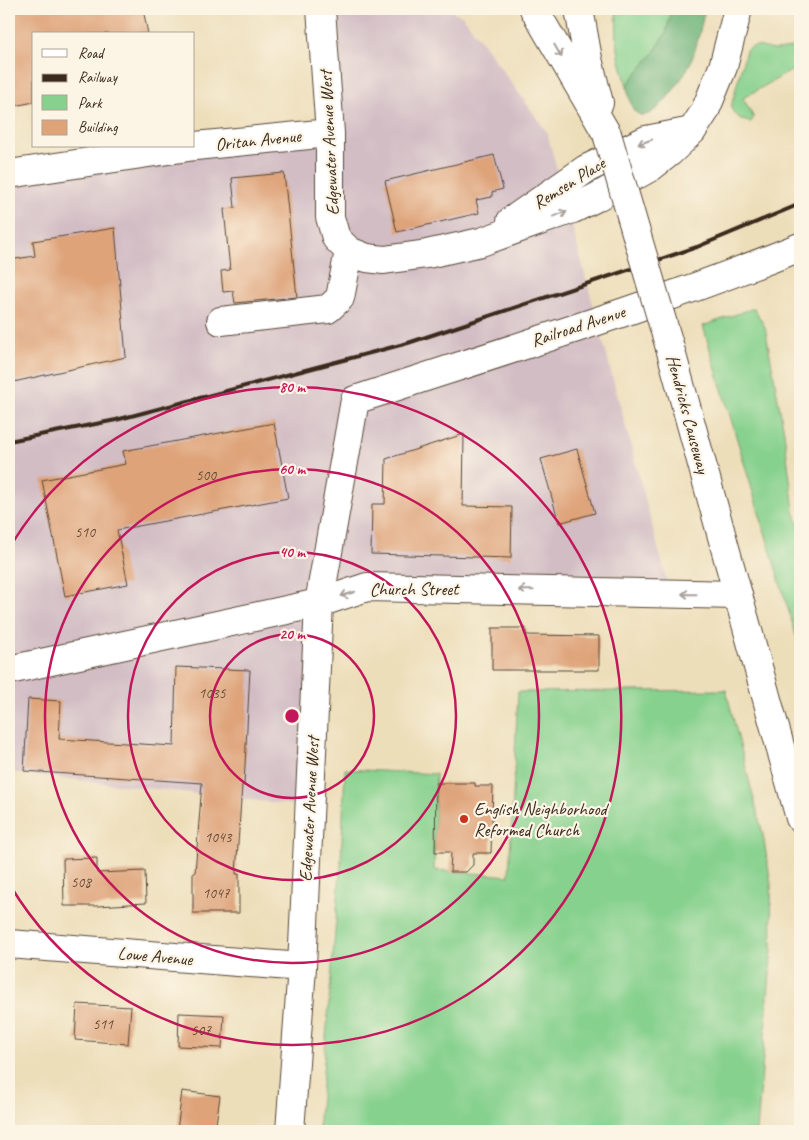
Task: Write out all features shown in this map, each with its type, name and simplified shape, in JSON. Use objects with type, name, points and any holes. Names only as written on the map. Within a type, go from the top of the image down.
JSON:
[{"type":"street","name":"Edgewater Avenue West","points":[[321,9],[330,132],[330,217],[336,238],[349,251]]},
{"type":"street","points":[[534,9],[607,134]]},
{"type":"street","name":"Hendricks Causeway","points":[[579,9],[588,59],[607,134],[670,348],[800,818]]},
{"type":"street","name":"Remsen Place","points":[[349,251],[367,258],[384,260],[426,254],[481,242],[573,209],[651,167],[692,131],[705,111],[723,67],[738,9]]},
{"type":"street","name":"Oritan Avenue","points":[[195,146],[330,132]]},
{"type":"street","name":"Oritan Avenue","points":[[9,174],[182,148]]},
{"type":"street","name":"Railroad Avenue","points":[[355,400],[662,299],[800,247]]},
{"type":"street","points":[[221,321],[328,309],[340,298],[349,251]]},
{"type":"street","name":"Edgewater Avenue West","points":[[290,1131],[302,967],[319,603],[355,400]]},
{"type":"street","name":"Church Street","points":[[9,670],[319,603],[367,587],[738,595]]},
{"type":"street","name":"Lowe Avenue","points":[[9,944],[302,967]]},
{"type":"shaded area","points":[[327,9],[445,9],[463,16],[547,132],[667,581],[329,581],[311,807],[9,772],[9,171],[162,148],[195,148],[195,143],[334,122]]},
{"type":"green space","points":[[616,9],[672,9],[666,33],[653,54],[627,86],[619,57]]},
{"type":"green space","points":[[672,9],[705,9],[695,51],[687,70],[660,106],[645,115],[638,114],[632,106],[627,86],[653,54],[666,33]]},
{"type":"green space","points":[[800,44],[800,66],[743,98],[753,119],[751,122],[739,118],[731,107],[746,50],[757,46],[781,50]]},
{"type":"green space","points":[[754,308],[765,327],[784,432],[794,511],[800,529],[800,649],[703,326]]},
{"type":"green space","points":[[726,690],[763,835],[771,884],[772,948],[757,1131],[318,1131],[341,862],[345,769],[436,774],[434,870],[509,876],[518,692]]},
{"type":"building","points":[[9,9],[143,9],[148,32],[32,32],[32,102],[9,107]]},
{"type":"building","points":[[494,155],[503,189],[492,192],[492,197],[476,200],[479,213],[397,232],[385,181]]},
{"type":"building","points":[[284,173],[297,297],[235,303],[233,291],[223,292],[221,271],[230,270],[224,209],[235,208],[232,178]]},
{"type":"building","points":[[115,228],[126,357],[9,383],[9,260],[35,256],[33,241]]},
{"type":"building","points":[[274,423],[288,498],[117,530],[128,584],[65,596],[42,480],[126,464],[123,451]]},
{"type":"building","points":[[464,434],[463,506],[512,507],[511,558],[371,554],[372,504],[385,504],[386,459]]},
{"type":"building","points":[[577,449],[595,513],[559,523],[541,459]]},
{"type":"building","points":[[492,628],[526,628],[526,635],[599,636],[599,670],[492,670]]},
{"type":"building","points":[[176,667],[250,670],[244,785],[242,785],[236,874],[239,874],[239,913],[193,913],[193,873],[195,873],[202,783],[24,771],[28,699],[61,701],[59,739],[174,746]]},
{"type":"building","name":"English Neighborhood Reformed Church","points":[[436,783],[475,783],[475,786],[493,786],[491,853],[473,853],[473,865],[466,872],[450,872],[451,852],[435,852]]},
{"type":"building","points":[[97,858],[97,873],[145,871],[146,903],[64,906],[63,859]]},
{"type":"building","points":[[77,1004],[131,1007],[128,1044],[75,1040]]},
{"type":"building","points":[[179,1013],[224,1015],[222,1048],[178,1046]]},
{"type":"building","points":[[182,1091],[220,1096],[215,1131],[177,1131]]},
{"type":"railway","points":[[9,441],[116,420],[408,343],[697,247],[800,204]]},
{"type":"place","name":"English Neighborhood Reformed Church","points":[[464,819]]}]
